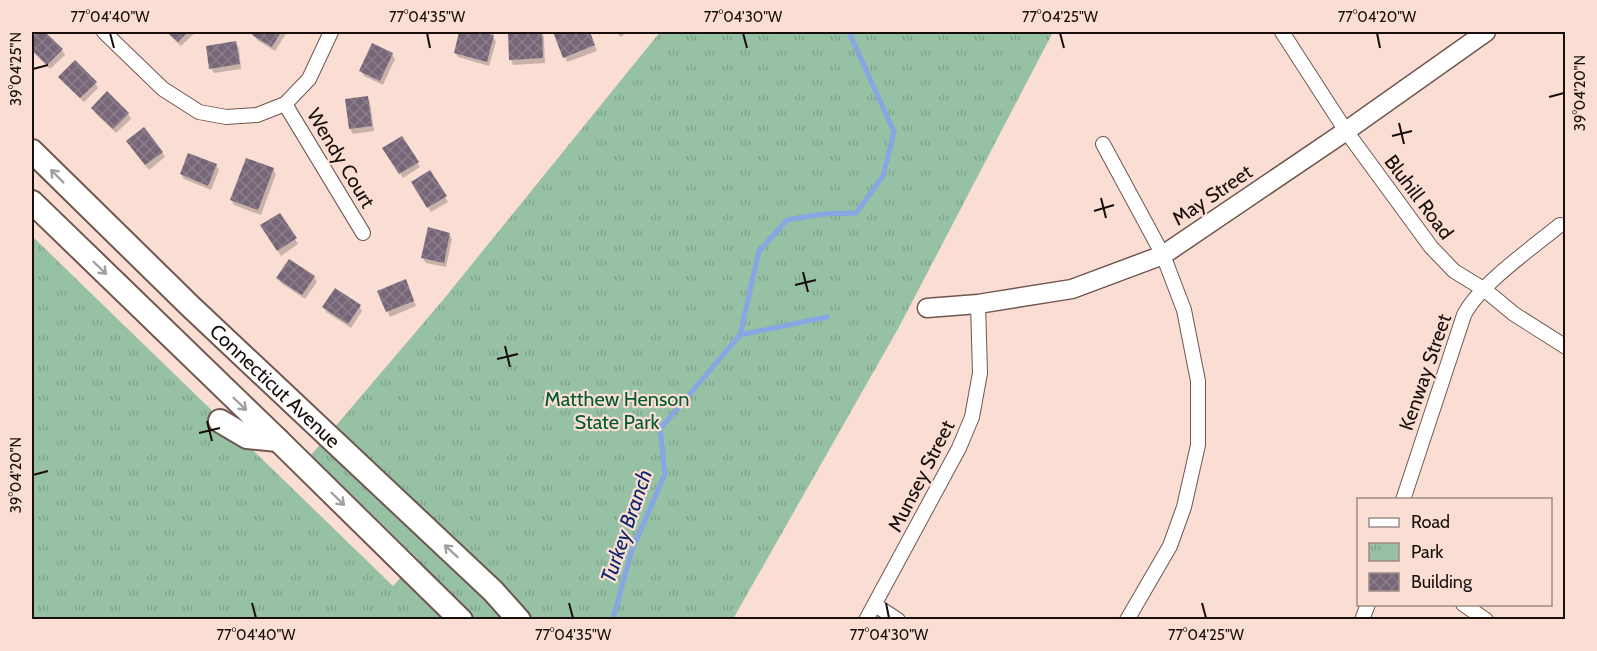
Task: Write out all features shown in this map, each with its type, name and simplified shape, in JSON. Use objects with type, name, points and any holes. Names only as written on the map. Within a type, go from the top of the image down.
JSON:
[{"type":"main road","name":"Connecticut Avenue","points":[[32,151],[189,305],[493,591],[519,620]]},
{"type":"main road","name":"Connecticut Avenue","points":[[32,202],[461,620]]},
{"type":"main road","points":[[164,330],[189,305]]},
{"type":"main road","points":[[220,421],[247,437],[278,440]]},
{"type":"street","points":[[105,32],[163,89],[199,112],[226,117],[257,115],[285,104],[309,79],[331,32]]},
{"type":"street","name":"Bluhill Road","points":[[1282,32],[1346,131],[1431,247],[1454,271],[1485,290],[1514,314],[1566,347]]},
{"type":"street","name":"May Street","points":[[927,308],[978,304],[1072,289],[1163,255],[1346,131],[1486,32]]},
{"type":"street","name":"Wendy Court","points":[[285,104],[363,233]]},
{"type":"street","points":[[1103,144],[1163,255],[1184,310],[1198,381],[1198,445],[1184,507],[1170,546],[1127,620]]},
{"type":"street","name":"Kenway Street","points":[[1404,498],[1464,315],[1469,306],[1495,280],[1560,225]]},
{"type":"street","name":"Munsey Street","points":[[866,620],[959,448],[972,417],[980,372],[978,304]]},
{"type":"street","points":[[875,605],[898,620]]},
{"type":"street","points":[[1466,606],[1486,620]]},
{"type":"green space","name":"Matthew Henson State Park","points":[[660,32],[1053,32],[899,327],[733,619],[32,619],[32,236],[393,586],[418,559],[311,455],[443,300]]},
{"type":"building","points":[[37,32],[45,32],[63,49],[47,65],[32,50],[32,37]]},
{"type":"building","points":[[167,32],[188,32],[178,42]]},
{"type":"building","points":[[254,32],[281,32],[272,47],[252,35]]},
{"type":"building","points":[[459,32],[494,35],[487,62],[454,53]]},
{"type":"building","points":[[542,32],[543,58],[509,60],[508,33]]},
{"type":"building","points":[[553,32],[590,32],[595,45],[563,58]]},
{"type":"building","points":[[236,41],[240,64],[209,69],[206,46]]},
{"type":"building","points":[[372,43],[393,53],[380,81],[359,71]]},
{"type":"building","points":[[75,60],[97,82],[80,98],[58,77]]},
{"type":"building","points":[[107,91],[129,113],[113,129],[91,108]]},
{"type":"building","points":[[368,96],[372,126],[349,129],[345,99]]},
{"type":"building","points":[[144,127],[163,152],[145,165],[126,141]]},
{"type":"building","points":[[402,136],[419,162],[399,174],[382,148]]},
{"type":"building","points":[[188,153],[217,164],[208,186],[180,174]]},
{"type":"building","points":[[246,158],[274,168],[258,210],[230,200]]},
{"type":"building","points":[[430,170],[447,196],[427,208],[411,182]]},
{"type":"building","points":[[280,213],[297,238],[277,251],[260,225]]},
{"type":"building","points":[[428,227],[450,233],[444,263],[421,258]]},
{"type":"building","points":[[289,259],[315,276],[302,295],[276,278]]},
{"type":"building","points":[[406,279],[414,301],[386,312],[377,291]]},
{"type":"building","points":[[335,288],[361,305],[348,324],[322,307]]},
{"type":"waterway","name":"Turkey Branch","points":[[614,615],[632,550],[665,474],[660,429],[740,335],[759,251],[787,220],[823,214],[856,213],[883,176],[894,132],[849,32]]},
{"type":"waterway","points":[[740,335],[827,317]]}]
